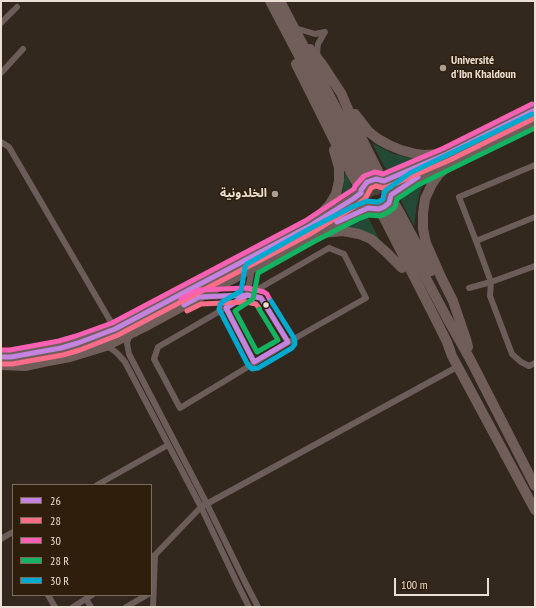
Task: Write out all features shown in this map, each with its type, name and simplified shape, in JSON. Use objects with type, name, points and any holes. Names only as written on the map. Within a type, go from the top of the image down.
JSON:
[{"type":"highway","points":[[270,1],[291,30],[322,64],[353,111],[369,132],[378,139],[401,150],[416,154],[451,157]]},
{"type":"highway","points":[[280,1],[291,30],[365,173]]},
{"type":"highway","points":[[291,30],[292,55],[361,192],[362,202],[378,210],[447,318],[470,359],[535,486]]},
{"type":"highway","points":[[341,93],[383,181],[390,187],[391,196],[444,296],[470,359]]},
{"type":"highway","points":[[310,231],[336,194],[339,181],[337,158],[317,107]]},
{"type":"highway","points":[[1,357],[11,357],[61,348],[115,329],[310,231],[379,210],[389,203],[391,196],[414,179],[535,110]]},
{"type":"highway","points":[[1,365],[25,366],[70,357],[106,346],[252,269],[310,231],[354,199],[361,192],[367,182],[376,179],[383,181],[451,157],[535,120]]},
{"type":"highway","points":[[451,157],[432,184],[425,199],[423,229],[426,243],[452,301],[466,339],[470,359]]},
{"type":"highway","points":[[378,210],[402,268],[430,320],[452,356]]},
{"type":"highway","points":[[378,210],[434,316],[457,367],[535,510]]},
{"type":"highway","points":[[310,231],[343,231],[359,234],[371,239],[402,268]]},
{"type":"street","points":[[1,23],[17,7]]},
{"type":"street","points":[[291,30],[315,34],[325,32],[318,44],[318,53],[322,64]]},
{"type":"street","points":[[1,73],[23,49]]},
{"type":"street","points":[[1,142],[9,147],[115,329]]},
{"type":"street","points":[[535,165],[459,197],[491,282],[490,296],[512,354],[521,362],[529,366],[535,363]]},
{"type":"street","points":[[476,241],[535,217]]},
{"type":"street","points":[[329,248],[344,254],[366,298],[254,362],[180,408],[154,360],[158,347],[226,308],[329,248]]},
{"type":"street","points":[[469,288],[491,282],[535,266]]},
{"type":"street","points":[[247,295],[252,269]]},
{"type":"street","points":[[199,297],[247,295],[261,298],[288,342]]},
{"type":"street","points":[[226,308],[254,362]]},
{"type":"street","points":[[131,333],[127,343],[129,354],[207,504],[258,607]]},
{"type":"street","points":[[106,346],[116,351],[123,359],[201,507],[249,607]]},
{"type":"street","points":[[153,607],[153,557],[201,507],[457,367]]},
{"type":"street","points":[[99,484],[168,445]]},
{"type":"street","points":[[1,539],[11,533]]},
{"type":"street","points":[[49,596],[55,607]]},
{"type":"street","points":[[73,607],[90,596]]},
{"type":"street","points":[[126,607],[145,596]]},
{"type":"street","points":[[86,599],[91,607]]},
{"type":"green space","points":[[372,143],[394,154],[418,159],[390,170],[385,168]]},
{"type":"green space","points":[[345,171],[352,187],[352,191],[337,203],[343,190]]},
{"type":"green space","points":[[426,178],[417,204],[414,226],[401,198],[404,194]]},
{"type":"green space","points":[[363,215],[369,219],[380,241],[337,226]]},
{"type":"tunnel","points":[[369,171],[390,210]]},
{"type":"tunnel","points":[[361,174],[382,214]]},
{"type":"transit line","name":"30","points":[[1,350],[10,350],[59,341],[112,323],[305,221],[354,189],[364,176],[375,172],[383,174],[444,148],[532,104]]},
{"type":"transit line","name":"26","points":[[1,357],[11,357],[61,348],[115,329],[308,227],[361,193],[361,190],[367,182],[376,179],[384,181],[447,154],[535,110]]},
{"type":"transit line","points":[[271,301],[294,338],[295,344],[292,348],[258,368],[252,369],[248,365],[219,309],[222,302],[241,291],[245,267],[247,264],[352,207],[367,201],[380,201],[383,199],[386,190],[410,173],[532,114]]},
{"type":"transit line","name":"28","points":[[1,364],[12,364],[63,355],[118,335],[312,233],[365,199],[371,188],[376,186],[383,188],[387,187],[450,160],[535,118]]},
{"type":"transit line","points":[[259,309],[278,340],[257,352],[235,311],[253,299],[258,273],[358,219],[369,215],[380,216],[387,213],[395,207],[397,199],[418,185],[535,128]]},
{"type":"transit line","name":"26","points":[[337,222],[368,208],[379,209],[384,207],[389,203],[391,195],[418,177]]},
{"type":"transit line","name":"30","points":[[181,299],[198,290],[247,288],[264,292],[267,294],[271,302]]},
{"type":"transit line","name":"26","points":[[184,305],[199,297],[247,295]]},
{"type":"transit line","name":"26","points":[[247,295],[261,298],[288,342],[254,362],[226,308],[247,295]]},
{"type":"transit line","name":"28","points":[[187,311],[201,304],[246,302],[256,304],[259,308]]},
{"type":"place","name":"Université d'Ibn Khaldoun","points":[[443,68]]},
{"type":"place","name":"الخلدونية","points":[[275,194]]}]
